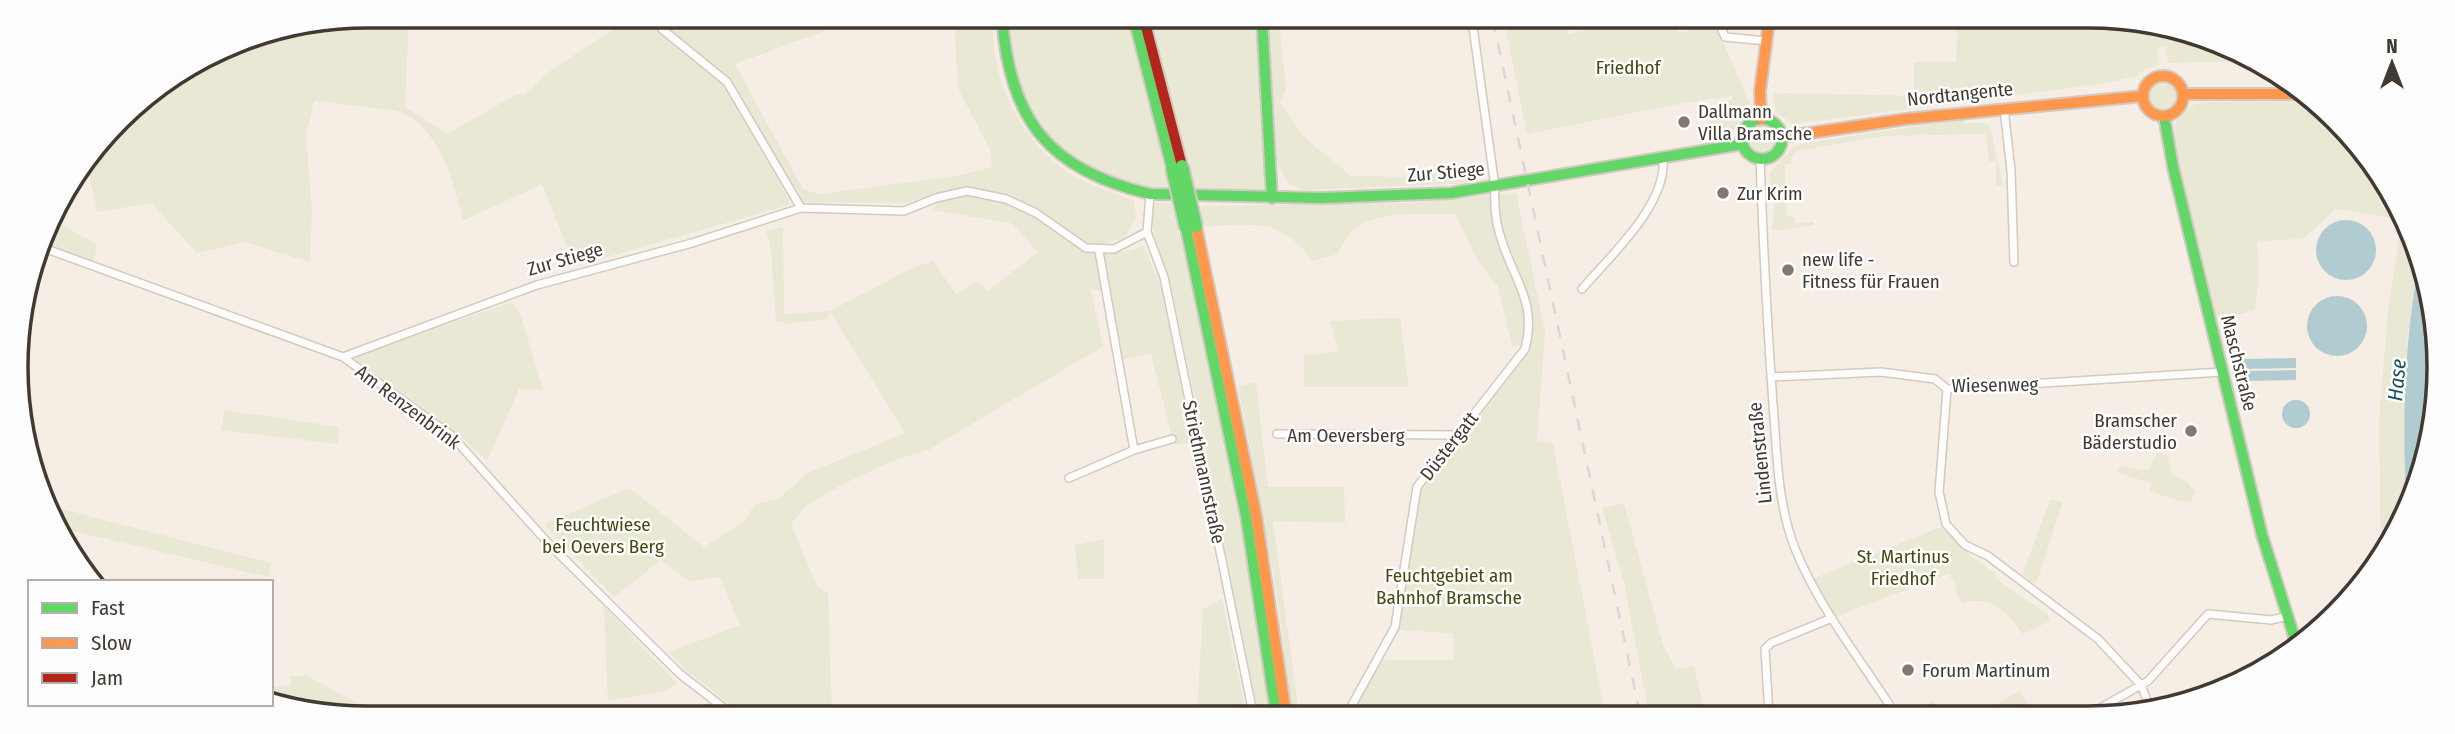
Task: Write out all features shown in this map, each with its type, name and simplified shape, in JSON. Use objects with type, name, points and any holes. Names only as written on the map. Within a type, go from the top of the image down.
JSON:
[{"type":"main road","name":"Zur Stiege","points":[[1002,28],[1010,85],[1030,123],[1062,157],[1080,171],[1125,190],[1150,194],[1272,198],[1412,195],[1495,187],[1743,145]]},
{"type":"main road","points":[[1137,28],[1177,167]]},
{"type":"main road","points":[[1146,28],[1254,502],[1285,706]]},
{"type":"main road","points":[[1263,28],[1272,198]]},
{"type":"main road","points":[[1760,119],[1760,91],[1768,28]]},
{"type":"main road","points":[[2164,76],[2175,79],[2183,94],[2176,111],[2164,116],[2152,112],[2143,96],[2149,82],[2164,76]]},
{"type":"main road","points":[[2183,94],[2288,94]]},
{"type":"main road","name":"Nordtangente","points":[[1782,137],[2004,108],[2143,96]]},
{"type":"main road","name":"Maschstraße","points":[[2164,116],[2173,167],[2262,535],[2294,636]]},
{"type":"main road","points":[[1760,119],[1773,122],[1782,137],[1776,153],[1760,158],[1749,154],[1743,145],[1746,127],[1760,119]]},
{"type":"main road","points":[[1191,227],[1241,490],[1275,706]]},
{"type":"street","points":[[661,28],[727,82],[801,208]]},
{"type":"street","name":"Düstergatt","points":[[1351,706],[1395,627],[1417,487],[1525,349],[1530,328],[1520,279],[1500,237],[1494,211],[1495,187],[1473,28]]},
{"type":"street","points":[[1721,28],[1725,37],[1767,41]]},
{"type":"street","points":[[2004,108],[2011,171],[2014,262]]},
{"type":"street","name":"Lindenstraße","points":[[1760,158],[1771,377],[1780,485],[1786,512],[1794,544],[1832,618],[1890,706]]},
{"type":"street","points":[[1581,289],[1637,225],[1663,181],[1663,159]]},
{"type":"street","name":"Zur Stiege","points":[[343,357],[537,285],[692,243],[801,208],[904,211],[947,195],[967,191],[986,193],[1036,213],[1086,248],[1099,251]]},
{"type":"street","name":"Striethmannstraße","points":[[1150,194],[1147,232],[1164,277],[1252,706]]},
{"type":"street","points":[[1134,450],[1099,251],[1114,249],[1147,232]]},
{"type":"street","name":"Am Renzenbrink","points":[[49,250],[343,357],[451,435],[557,553],[680,674],[721,706]]},
{"type":"street","name":"Wiesenweg","points":[[1771,377],[1881,372],[1935,379],[1947,389],[2222,372]]},
{"type":"street","points":[[1947,389],[1939,483],[1946,524],[1965,545],[1988,556],[2098,639],[2141,685],[2147,700]]},
{"type":"street","name":"Am Oeversberg","points":[[1277,434],[1458,435]]},
{"type":"street","name":"Striethmannstraße","points":[[1069,478],[1134,450],[1172,439]]},
{"type":"street","points":[[2105,705],[2141,685],[2208,614],[2271,620],[2288,616]]},
{"type":"street","points":[[1768,706],[1765,649],[1771,643],[1832,618]]},
{"type":"green space","name":"Feuchtwiese bei Oevers Berg","points":[[367,28],[408,28],[405,107],[447,134],[517,94],[524,95],[550,71],[615,28],[832,28],[735,64],[803,189],[819,194],[957,176],[992,167],[990,150],[958,88],[955,28],[994,28],[995,58],[1000,78],[1007,98],[1028,134],[1065,170],[1083,181],[1134,201],[1136,218],[1126,236],[1103,245],[1087,244],[1035,208],[1034,212],[1072,243],[1095,253],[1125,252],[1144,246],[1162,289],[1193,442],[1174,445],[1151,354],[1121,360],[1110,293],[1090,288],[1103,346],[930,449],[890,462],[841,485],[806,506],[791,524],[817,586],[828,594],[832,706],[731,706],[685,669],[669,652],[740,625],[720,577],[689,581],[661,560],[614,597],[544,524],[630,488],[704,547],[744,521],[755,504],[778,499],[808,473],[905,433],[830,311],[913,268],[933,261],[956,294],[978,281],[988,291],[1038,252],[1011,223],[932,210],[945,191],[905,203],[803,202],[774,170],[789,205],[575,266],[542,184],[463,221],[444,161],[428,133],[418,122],[398,112],[314,101],[306,135],[312,211],[310,262],[245,242],[197,253],[151,203],[97,212],[89,174],[127,127],[179,85],[217,63],[258,46],[323,31]]},
{"type":"green space","points":[[1004,28],[1136,28],[1179,196],[1080,171],[1019,105]]},
{"type":"green space","points":[[1146,28],[1263,28],[1272,198],[1189,197]]},
{"type":"green space","points":[[1267,28],[1280,28],[1286,89],[1280,103],[1305,138],[1351,176],[1414,177],[1486,167],[1476,183],[1305,190],[1290,185],[1278,166]]},
{"type":"green space","name":"Friedhof","points":[[1506,28],[1566,28],[1568,34],[1597,28],[1676,28],[1678,33],[1717,28],[1750,105],[1744,120],[1734,130],[1706,140],[1712,115],[1720,106],[1732,100],[1732,96],[1527,134]]},
{"type":"green space","points":[[1958,28],[2088,28],[2132,31],[2197,46],[2234,61],[2168,63],[2165,46],[2157,48],[2160,64],[2145,69],[2137,76],[2101,84],[1793,124],[1776,112],[1773,93],[1914,96],[1914,62],[1956,62]]},
{"type":"green space","points":[[2163,81],[2173,85],[2177,95],[2173,105],[2163,109],[2153,105],[2149,95],[2153,85]]},
{"type":"green space","points":[[2298,101],[2343,143],[2370,179],[2392,218],[2336,209],[2303,239],[2257,241],[2259,279],[2254,310],[2217,320],[2180,168],[2174,130],[2177,120],[2193,105],[2205,102]]},
{"type":"green space","points":[[1964,119],[1965,123],[1984,123],[1990,126],[2003,185],[1996,186],[1996,162],[1989,161],[1986,134],[1884,136],[1798,151],[1794,152],[1791,163],[1785,164],[1786,215],[1795,218],[1795,223],[1814,222],[1814,225],[1772,231],[1775,203],[1769,174],[1791,149],[1800,144]]},
{"type":"green space","points":[[1762,124],[1772,128],[1776,138],[1772,148],[1762,152],[1752,148],[1748,138],[1752,128]]},
{"type":"green space","name":"Feuchtgebiet am Bahnhof Bramsche","points":[[1516,193],[1545,332],[1537,440],[1553,443],[1603,706],[1353,706],[1381,660],[1454,660],[1453,633],[1399,630],[1419,493],[1530,347],[1512,346],[1498,287],[1478,261],[1455,214],[1401,215],[1373,219],[1352,231],[1337,254],[1312,261],[1301,247],[1277,230],[1251,225],[1204,227],[1200,206],[1411,203]]},
{"type":"green space","points":[[1153,203],[1171,203],[1202,329],[1241,521],[1269,706],[1257,706],[1170,279],[1159,251],[1152,213]]},
{"type":"green space","points":[[60,224],[97,244],[94,263],[51,245]]},
{"type":"green space","points":[[783,227],[784,314],[830,311],[826,319],[790,324],[776,321],[771,250],[766,231]]},
{"type":"green space","points":[[2399,233],[2416,283],[2408,332],[2405,388],[2406,484],[2381,538],[2379,421],[2388,311]]},
{"type":"green space","points":[[512,302],[521,316],[543,390],[519,389],[487,461],[454,430],[353,357]]},
{"type":"green space","points":[[1400,318],[1409,387],[1304,387],[1304,355],[1338,351],[1330,321]]},
{"type":"green space","points":[[1256,382],[1268,487],[1344,487],[1345,523],[1273,521],[1298,706],[1291,706],[1276,588],[1238,386]]},
{"type":"green space","points":[[225,410],[339,427],[338,444],[221,430]]},
{"type":"green space","points":[[2157,453],[2167,455],[2172,475],[2188,482],[2195,492],[2191,501],[2165,496],[2150,490],[2151,483],[2118,473],[2119,466],[2148,470]]},
{"type":"green space","points":[[2050,500],[2063,501],[2036,584],[2022,575]]},
{"type":"green space","points":[[1624,503],[1663,645],[1676,669],[1694,667],[1703,706],[1647,706],[1624,583],[1602,508]]},
{"type":"green space","points":[[59,508],[271,563],[268,577],[70,530]]},
{"type":"green space","name":"St. Martinus Friedhof","points":[[1941,527],[1969,555],[1995,573],[1996,579],[2047,614],[2050,621],[2023,634],[2004,612],[1990,603],[1962,603],[1955,589],[1958,587],[1948,574],[1832,618],[1810,580]]},
{"type":"green space","points":[[1104,539],[1104,579],[1078,579],[1075,545]]},
{"type":"green space","points":[[1222,599],[1245,706],[1197,706],[1203,609]]},
{"type":"green space","points":[[604,607],[677,683],[664,691],[608,701]]},
{"type":"green space","points":[[306,675],[362,706],[323,703],[273,692],[273,688],[291,685],[289,677]]},
{"type":"green space","points":[[2020,691],[2029,706],[1994,706]]},
{"type":"green space","points":[[1933,701],[1936,706],[1923,706]]},
{"type":"water","points":[[2346,220],[2367,229],[2376,250],[2367,271],[2346,280],[2325,271],[2316,250],[2325,229]]},
{"type":"water","points":[[2416,283],[2424,323],[2427,367],[2424,411],[2406,485],[2405,385]]},
{"type":"water","points":[[2337,296],[2358,305],[2367,326],[2358,347],[2337,356],[2316,347],[2307,326],[2316,305]]},
{"type":"water","points":[[2296,358],[2296,368],[2242,369],[2242,359]]},
{"type":"water","points":[[2296,370],[2296,380],[2242,381],[2242,371]]},
{"type":"water","points":[[2296,400],[2306,404],[2310,414],[2306,424],[2296,428],[2286,424],[2282,414],[2286,404]]},
{"type":"railway","points":[[1495,28],[1638,706]]},
{"type":"traffic: fast","points":[[1003,28],[1014,86],[1026,113],[1041,136],[1061,155],[1085,171],[1115,184],[1150,194]]},
{"type":"traffic: fast","points":[[1136,28],[1172,168]]},
{"type":"traffic: fast","points":[[1263,28],[1272,198]]},
{"type":"traffic: fast","points":[[2164,116],[2173,167],[2262,535],[2294,636]]},
{"type":"traffic: fast","points":[[1762,119],[1776,125],[1782,139],[1776,153],[1762,159],[1748,153],[1742,139],[1748,125],[1762,119]]},
{"type":"traffic: fast","points":[[1150,194],[1321,198],[1451,193],[1743,144]]},
{"type":"traffic: fast","points":[[1182,166],[1196,226]]},
{"type":"traffic: fast","points":[[1172,168],[1186,228]]},
{"type":"traffic: fast","points":[[1186,228],[1246,516],[1275,706]]},
{"type":"traffic: slow","points":[[1761,119],[1760,91],[1768,28]]},
{"type":"traffic: slow","points":[[2163,76],[2177,82],[2183,96],[2177,110],[2163,116],[2149,110],[2143,96],[2149,82],[2163,76]]},
{"type":"traffic: slow","points":[[2183,94],[2288,94]]},
{"type":"traffic: slow","points":[[1782,137],[1906,119],[2143,96]]},
{"type":"traffic: slow","points":[[1196,226],[1256,515],[1285,706]]},
{"type":"traffic: jam","points":[[1146,28],[1182,166]]},
{"type":"place","name":"Dallmann Villa Bramsche","points":[[1684,122]]},
{"type":"place","name":"Zur Krim","points":[[1723,193]]},
{"type":"place","name":"new life - Fitness für Frauen","points":[[1788,270]]},
{"type":"place","name":"Bramscher Bäderstudio","points":[[2191,431]]},
{"type":"place","name":"Forum Martinum","points":[[1908,670]]},
{"type":"water label","name":"Hase","points":[[2397,380]]}]
